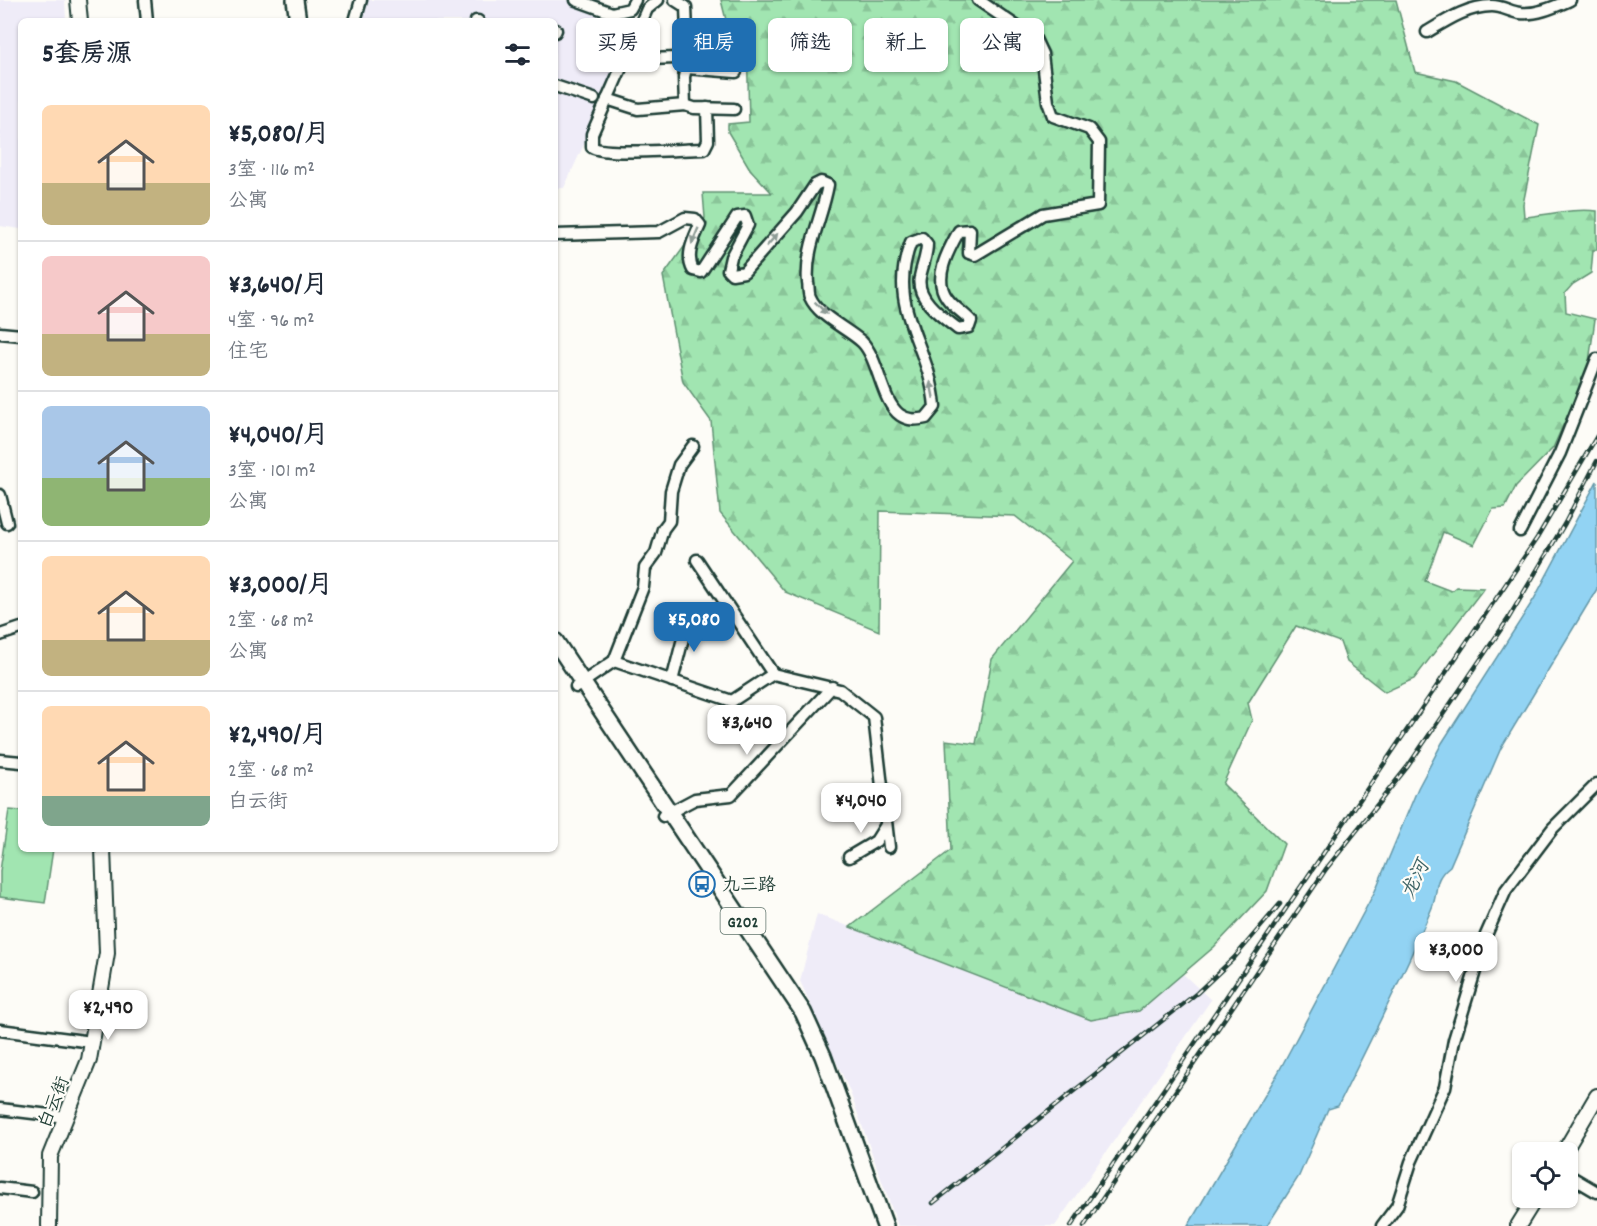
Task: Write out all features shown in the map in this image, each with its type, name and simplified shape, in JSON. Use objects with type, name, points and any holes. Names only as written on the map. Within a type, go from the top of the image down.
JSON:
[{"type":"highway","points":[[295,0],[297,18]]},
{"type":"highway","points":[[304,0],[306,18]]},
{"type":"highway","name":"G202","points":[[558,646],[580,685],[796,1016],[812,1052],[876,1226]]},
{"type":"highway","name":"G202","points":[[558,659],[580,685]]},
{"type":"highway","name":"G202","points":[[666,814],[803,1012],[823,1056],[885,1226]]},
{"type":"main road","points":[[70,0],[72,18]]},
{"type":"main road","points":[[78,0],[80,18]]},
{"type":"main road","name":"白云街","points":[[49,1226],[50,1156],[89,1060],[107,953],[103,852]]},
{"type":"main road","points":[[1570,1142],[1597,1096]]},
{"type":"main road","points":[[1578,1146],[1597,1113]]},
{"type":"main road","points":[[1518,1226],[1529,1208]]},
{"type":"main road","points":[[1529,1226],[1540,1208]]},
{"type":"street","points":[[145,0],[147,18]]},
{"type":"street","points":[[356,18],[361,0]]},
{"type":"street","points":[[576,0],[612,13],[630,9],[635,0]]},
{"type":"street","points":[[675,0],[686,7],[686,18]]},
{"type":"street","points":[[558,235],[659,232],[685,218],[695,219],[700,225],[691,246],[688,263],[693,270],[701,272],[737,218],[745,216],[748,225],[731,257],[728,270],[732,274],[744,272],[797,212],[815,185],[821,182],[828,185],[810,244],[807,269],[810,297],[820,309],[863,343],[891,405],[899,414],[912,421],[926,418],[935,407],[933,392],[906,312],[901,285],[904,261],[911,242],[922,238],[927,244],[919,281],[924,297],[937,312],[958,329],[969,327],[971,321],[946,297],[940,278],[946,256],[959,231],[970,230],[969,253],[975,255],[1043,214],[1098,205],[1099,142],[1089,129],[1053,116],[1048,102],[1042,54],[1035,39],[978,0]]},
{"type":"street","points":[[1427,32],[1453,16],[1479,7],[1495,6],[1520,13],[1548,10],[1570,0]]},
{"type":"street","points":[[645,18],[653,1]]},
{"type":"street","points":[[619,72],[591,134],[590,142],[597,151],[704,149],[708,141],[707,108]]},
{"type":"street","points":[[685,105],[686,72]]},
{"type":"street","points":[[558,87],[594,99]]},
{"type":"street","points":[[607,99],[638,109],[685,105],[734,109]]},
{"type":"street","points":[[0,333],[18,334]]},
{"type":"street","points":[[0,340],[18,334]]},
{"type":"street","points":[[1520,531],[1560,453],[1597,359]]},
{"type":"street","points":[[580,685],[614,661],[643,587],[645,568],[656,553],[663,529],[669,521],[671,491],[680,465],[693,446]]},
{"type":"street","points":[[0,495],[7,523]]},
{"type":"street","points":[[697,560],[773,674],[840,690],[874,717],[889,847]]},
{"type":"street","points":[[672,681],[688,619]]},
{"type":"street","points":[[0,635],[18,629]]},
{"type":"street","points":[[614,661],[732,701],[773,674]]},
{"type":"street","points":[[666,814],[695,799],[731,795],[832,687]]},
{"type":"street","points":[[0,760],[18,762]]},
{"type":"street","points":[[1382,1226],[1397,1206],[1411,1162],[1445,1087],[1454,1040],[1486,935],[1506,890],[1553,828],[1597,784]]},
{"type":"street","points":[[849,857],[876,841],[886,825]]},
{"type":"street","points":[[0,1030],[92,1042]]},
{"type":"street","points":[[0,1109],[66,1117]]},
{"type":"street","points":[[1578,1181],[1597,1192]]},
{"type":"street","points":[[0,1188],[32,1192]]},
{"type":"shaded area","points":[[0,0],[65,0],[66,18],[18,18],[18,229],[0,226]]},
{"type":"shaded area","points":[[367,0],[570,0],[603,18],[576,18],[576,72],[617,72],[564,188],[558,188],[558,18],[362,18]]},
{"type":"shaded area","points":[[817,914],[1091,1020],[1139,1011],[1183,974],[1211,1000],[1055,1226],[898,1226],[850,1092],[800,981]]},
{"type":"green space","points":[[721,0],[1396,0],[1415,72],[1456,81],[1539,125],[1523,204],[1524,217],[1570,211],[1597,211],[1597,250],[1593,250],[1591,273],[1573,284],[1565,293],[1566,312],[1595,319],[1588,369],[1553,448],[1516,486],[1505,508],[1493,509],[1474,545],[1443,532],[1425,581],[1451,591],[1456,587],[1484,588],[1414,679],[1385,692],[1347,662],[1340,642],[1296,626],[1248,703],[1252,720],[1223,784],[1284,844],[1267,891],[1214,947],[1139,1011],[1091,1020],[850,927],[951,850],[946,740],[976,744],[992,659],[1072,561],[1015,516],[880,511],[879,631],[785,592],[720,513],[711,421],[683,382],[663,276],[705,218],[703,193],[772,193],[750,169],[728,132],[728,124],[749,122],[748,72],[756,72],[756,18],[726,18]]},
{"type":"green space","points":[[9,810],[18,811],[18,852],[53,852],[45,903],[0,897],[0,871]]},
{"type":"water","name":"龙河","points":[[1597,481],[1597,589],[1501,748],[1450,866],[1440,877],[1434,903],[1409,960],[1338,1106],[1328,1109],[1299,1176],[1267,1226],[1188,1226],[1278,1073],[1375,891],[1418,788],[1442,743],[1534,599]]},
{"type":"railway","points":[[1071,1226],[1537,538],[1597,436]]},
{"type":"railway","points":[[1084,1226],[1326,869],[1408,766],[1508,619],[1565,523],[1597,461]]},
{"type":"railway","points":[[933,1203],[1197,993],[1234,958],[1280,904]]},
{"type":"place","name":"九三路","points":[[702,884]]}]
